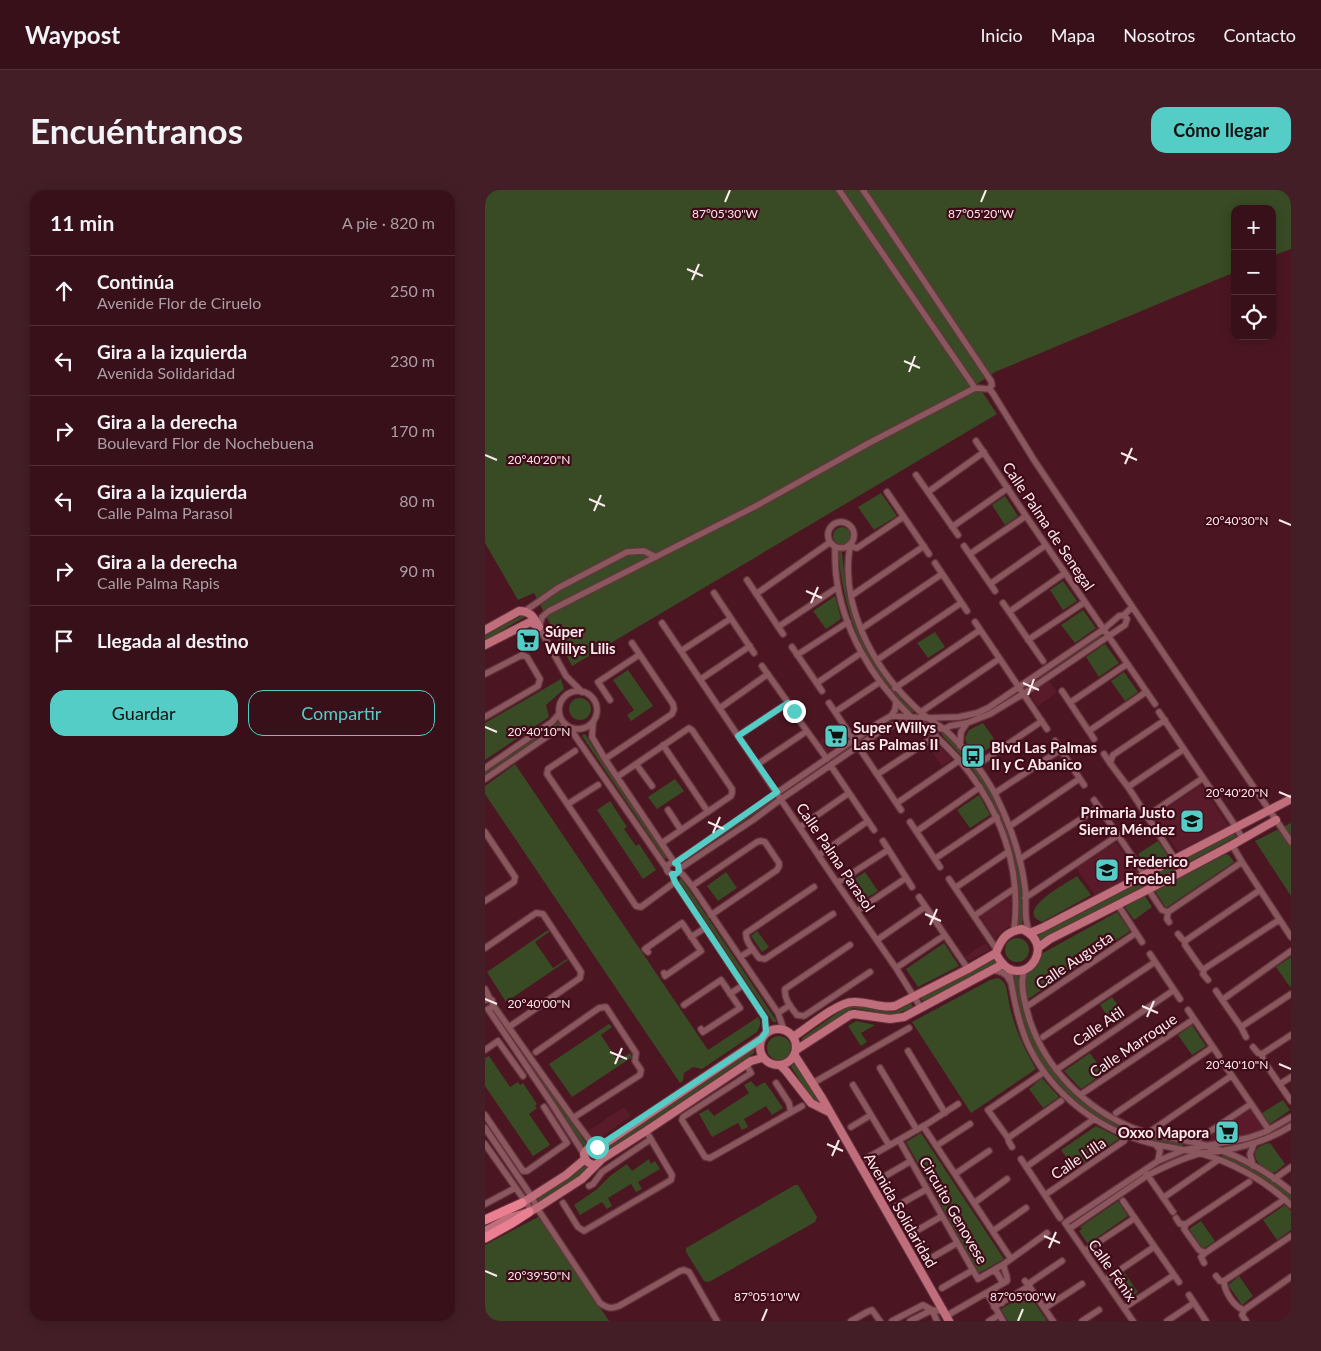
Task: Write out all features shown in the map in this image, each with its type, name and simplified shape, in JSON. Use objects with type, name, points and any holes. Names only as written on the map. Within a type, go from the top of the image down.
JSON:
[{"type":"main road","points":[[485,630],[519,611],[531,614],[539,627]]},
{"type":"main road","points":[[485,645],[530,622],[539,627]]},
{"type":"main road","points":[[1030,933],[1291,799]]},
{"type":"main road","points":[[761,1039],[759,1049],[763,1058],[770,1064],[781,1066],[789,1062],[795,1053],[849,1015],[854,1014],[883,1019],[904,1017],[992,970],[1006,967],[1020,971],[1025,970],[1035,960],[1039,947],[1050,939],[1232,845],[1276,820]]},
{"type":"main road","points":[[1006,967],[997,958],[997,951],[1005,936],[1014,930],[1022,929],[1030,933],[1039,947]]},
{"type":"main road","points":[[793,1037],[846,1003],[858,1002],[889,1007],[901,1004],[969,969],[997,951]]},
{"type":"main road","points":[[485,1220],[526,1201],[566,1175],[584,1157],[588,1148],[596,1147],[761,1039],[766,1032],[778,1029],[784,1030],[793,1037],[796,1046],[795,1053]]},
{"type":"main road","name":"Avenida Solidaridad","points":[[795,1053],[946,1316]]},
{"type":"main road","points":[[485,1238],[512,1224],[582,1179],[602,1159],[649,1136],[747,1067],[751,1061],[763,1058]]},
{"type":"main road","name":"Avenida Solidaridad","points":[[781,1066],[811,1102],[829,1112]]},
{"type":"main road","points":[[596,1147],[602,1153],[602,1159]]},
{"type":"main road","points":[[584,1157],[588,1163],[595,1165]]},
{"type":"main road","points":[[485,1231],[508,1217],[526,1201]]},
{"type":"main road","points":[[485,1226],[508,1217],[533,1211]]},
{"type":"street","points":[[839,190],[975,388]]},
{"type":"street","points":[[863,190],[991,381],[989,389]]},
{"type":"street","points":[[582,692],[567,676],[539,627],[542,617],[756,506],[869,443],[975,388],[989,389],[1034,460],[1291,842]]},
{"type":"street","name":"Calle Palma de Senegal","points":[[977,441],[1155,704]]},
{"type":"street","points":[[928,492],[984,452]]},
{"type":"street","points":[[916,475],[958,535]]},
{"type":"street","points":[[952,527],[1008,488]]},
{"type":"street","points":[[887,492],[929,554]]},
{"type":"street","points":[[970,554],[1026,516]]},
{"type":"street","points":[[832,545],[841,549],[850,546],[857,548],[903,517]]},
{"type":"street","points":[[1014,930],[1017,902],[1015,888],[1009,852],[997,817],[980,787],[960,760],[926,727],[896,702],[861,653],[848,622],[835,574],[832,545],[827,538],[830,527],[835,524],[840,522],[846,523],[854,531],[855,536],[847,559],[851,596],[861,629],[877,660],[895,688],[927,718],[944,729],[977,765],[995,793],[1010,826],[1020,859],[1026,924],[1030,933]]},
{"type":"street","points":[[756,594],[832,545]]},
{"type":"street","points":[[990,584],[1046,545]]},
{"type":"street","points":[[851,596],[924,546]]},
{"type":"street","points":[[964,546],[995,591]]},
{"type":"street","points":[[525,611],[558,588],[627,552],[644,551],[656,557]]},
{"type":"street","points":[[935,563],[967,611]]},
{"type":"street","points":[[1009,612],[1065,573]]},
{"type":"street","points":[[861,629],[942,574]]},
{"type":"street","points":[[747,580],[783,634]]},
{"type":"street","points":[[779,627],[838,587]]},
{"type":"street","points":[[714,593],[755,653]]},
{"type":"street","points":[[1028,640],[1085,602]]},
{"type":"street","points":[[877,660],[961,603]]},
{"type":"street","points":[[1003,603],[1043,661]]},
{"type":"street","points":[[891,716],[959,717],[977,713],[988,708],[1119,616],[1124,615],[1132,607]]},
{"type":"street","points":[[672,874],[676,874],[679,870],[882,730],[902,723],[944,729],[990,714],[1110,638],[1125,624],[1127,619],[1124,615]]},
{"type":"street","points":[[681,651],[731,619]]},
{"type":"street","points":[[797,655],[848,622]]},
{"type":"street","points":[[975,622],[1047,729]]},
{"type":"street","name":"Calle Palma Parasol","points":[[662,623],[837,883],[897,968],[921,1008]]},
{"type":"street","points":[[895,688],[980,630]]},
{"type":"street","points":[[605,759],[672,714],[674,710],[673,704],[632,643]]},
{"type":"street","points":[[701,679],[750,646]]},
{"type":"street","points":[[792,647],[822,692]]},
{"type":"street","points":[[817,683],[861,653]]},
{"type":"street","points":[[485,674],[522,655],[527,657],[540,679],[538,686],[485,717]]},
{"type":"street","points":[[610,700],[597,682],[639,655]]},
{"type":"street","points":[[921,712],[935,706],[999,659]]},
{"type":"street","points":[[1071,702],[1127,664]]},
{"type":"street","points":[[763,666],[794,711]]},
{"type":"street","points":[[720,708],[769,674]]},
{"type":"street","points":[[567,676],[570,692]]},
{"type":"street","points":[[835,712],[880,682]]},
{"type":"street","points":[[1063,691],[1094,738]]},
{"type":"street","points":[[485,768],[552,722],[559,714],[562,700],[570,692],[582,692],[590,695],[597,705],[597,716],[593,723],[593,737],[605,759],[664,841],[679,870],[695,884],[740,957],[778,1013],[784,1030]]},
{"type":"street","points":[[1089,731],[1146,692]]},
{"type":"street","points":[[667,869],[669,863],[675,862],[854,739],[891,716],[895,710],[896,702]]},
{"type":"street","points":[[738,736],[788,703]]},
{"type":"street","points":[[829,703],[901,810]]},
{"type":"street","points":[[1159,712],[1242,838]]},
{"type":"street","points":[[559,714],[668,872],[672,874],[675,882],[765,1018],[766,1032]]},
{"type":"street","points":[[799,720],[827,759]]},
{"type":"street","points":[[1110,763],[1113,755],[1165,720]]},
{"type":"street","points":[[977,765],[1041,721]]},
{"type":"street","points":[[485,779],[559,729],[568,727],[580,730],[593,723]]},
{"type":"street","points":[[960,746],[961,732],[967,723]]},
{"type":"street","points":[[617,777],[689,728],[692,730],[732,789],[732,793],[731,796],[664,841]]},
{"type":"street","points":[[758,764],[807,731]]},
{"type":"street","points":[[878,774],[935,736]]},
{"type":"street","points":[[1055,741],[1084,785]]},
{"type":"street","points":[[663,745],[708,812]]},
{"type":"street","points":[[1128,786],[1184,749]]},
{"type":"street","points":[[995,793],[1060,750]]},
{"type":"street","points":[[575,751],[548,769],[547,774],[636,906],[641,907],[675,882]]},
{"type":"street","points":[[1104,754],[1128,786],[1175,859]]},
{"type":"street","points":[[897,802],[960,760]]},
{"type":"street","points":[[636,764],[652,786]]},
{"type":"street","points":[[831,766],[874,830]]},
{"type":"street","points":[[1147,816],[1203,778]]},
{"type":"street","points":[[1010,826],[1079,779]]},
{"type":"street","points":[[568,804],[597,785]]},
{"type":"street","points":[[917,831],[980,787]]},
{"type":"street","points":[[800,827],[849,793]]},
{"type":"street","points":[[1094,800],[1144,875],[1162,910],[1168,912]]},
{"type":"street","points":[[1020,859],[1099,807]]},
{"type":"street","points":[[667,810],[681,830]]},
{"type":"street","points":[[936,858],[997,817]]},
{"type":"street","points":[[819,855],[868,821]]},
{"type":"street","points":[[910,822],[936,858],[940,867]]},
{"type":"street","points":[[485,832],[515,877],[514,882],[485,901]]},
{"type":"street","points":[[1025,898],[1117,836]]},
{"type":"street","points":[[883,841],[912,886]]},
{"type":"street","points":[[695,884],[757,842],[765,842],[779,862],[777,870],[714,913]]},
{"type":"street","points":[[1232,845],[1291,937]]},
{"type":"street","points":[[837,883],[888,850]]},
{"type":"street","points":[[955,888],[1009,852]]},
{"type":"street","points":[[1169,922],[1167,919],[1168,912],[1242,862]]},
{"type":"street","points":[[857,911],[907,878]]},
{"type":"street","points":[[949,879],[997,951]]},
{"type":"street","points":[[814,887],[745,933],[745,938],[759,958],[765,959],[833,914]]},
{"type":"street","points":[[974,916],[1015,888]]},
{"type":"street","points":[[1185,941],[1261,890]]},
{"type":"street","points":[[919,897],[969,969]]},
{"type":"street","name":"Calle Augusta","points":[[1118,905],[1142,942]]},
{"type":"street","points":[[877,940],[925,907]]},
{"type":"street","points":[[485,948],[537,913],[543,914],[581,972],[580,978],[511,1025]]},
{"type":"street","points":[[1204,969],[1279,920]]},
{"type":"street","points":[[648,952],[645,949],[683,922],[691,937],[703,949],[665,976],[664,973]]},
{"type":"street","points":[[691,937],[705,928]]},
{"type":"street","name":"Calle Augusta","points":[[1026,1007],[1136,933]]},
{"type":"street","points":[[1177,934],[1185,941],[1185,946],[1201,968],[1204,969]]},
{"type":"street","points":[[897,968],[945,935]]},
{"type":"street","points":[[850,945],[785,989],[784,996],[790,1006],[797,1015],[804,1016],[870,972]]},
{"type":"street","points":[[740,957],[753,949]]},
{"type":"street","points":[[1222,1000],[1291,951]]},
{"type":"street","points":[[1150,954],[1180,999]]},
{"type":"street","name":"Calle Atil","points":[[1043,1037],[1155,962]]},
{"type":"street","points":[[1006,967],[1022,1028],[1041,1074],[1073,1103],[1094,1119],[1124,1135],[1156,1145],[1200,1153],[1218,1160],[1251,1176],[1291,1204]]},
{"type":"street","points":[[1204,969],[1203,974],[1208,980]]},
{"type":"street","points":[[992,970],[1000,971],[1009,976],[1011,982]]},
{"type":"street","points":[[1025,970],[1022,976],[1023,993],[1035,1035],[1059,1068],[1067,1083],[1080,1096],[1117,1120],[1134,1128],[1222,1150],[1275,1179],[1291,1191]]},
{"type":"street","points":[[684,1005],[723,979],[730,994],[742,1007],[703,1032],[701,1029]]},
{"type":"street","points":[[730,994],[743,985]]},
{"type":"street","points":[[485,989],[492,1007],[486,1010],[552,1104],[570,1141]]},
{"type":"street","name":"Calle Atil","points":[[1059,1068],[1174,990]]},
{"type":"street","points":[[1216,991],[1246,1037]]},
{"type":"street","points":[[1241,1027],[1291,994]]},
{"type":"street","points":[[490,1001],[511,1025],[596,1147]]},
{"type":"street","points":[[536,1052],[606,1004],[636,1053],[635,1062],[641,1070],[640,1075],[575,1118]]},
{"type":"street","points":[[778,1013],[790,1006]]},
{"type":"street","name":"Calle Marroque","points":[[1187,1010],[1219,1056]]},
{"type":"street","name":"Calle Marroque","points":[[1080,1096],[1193,1019]]},
{"type":"street","points":[[813,1083],[909,1028]]},
{"type":"street","points":[[1262,1054],[1291,1035]]},
{"type":"street","points":[[485,1050],[498,1041],[523,1076]]},
{"type":"street","points":[[1253,1046],[1258,1053],[1262,1054]]},
{"type":"street","points":[[1116,1113],[1213,1047]]},
{"type":"street","points":[[908,1051],[945,1112]]},
{"type":"street","points":[[1262,1054],[1263,1060],[1291,1101]]},
{"type":"street","points":[[747,1067],[751,1073],[683,1117],[683,1123],[705,1158],[710,1158],[802,1106]]},
{"type":"street","points":[[1226,1067],[1269,1130]]},
{"type":"street","points":[[880,1068],[917,1130]]},
{"type":"street","points":[[1012,1147],[1008,1138],[988,1110],[1041,1074]]},
{"type":"street","points":[[1148,1133],[1231,1076]]},
{"type":"street","points":[[1280,1084],[1291,1077]]},
{"type":"street","points":[[776,1083],[789,1103],[791,1112]]},
{"type":"street","points":[[853,1085],[889,1146]]},
{"type":"street","points":[[1008,1138],[1061,1100]]},
{"type":"street","points":[[867,1158],[958,1104]]},
{"type":"street","points":[[1194,1142],[1251,1104]]},
{"type":"street","points":[[544,1107],[584,1157]]},
{"type":"street","points":[[485,1115],[523,1171],[527,1171],[570,1141]]},
{"type":"street","points":[[851,1126],[871,1115]]},
{"type":"street","points":[[1063,1220],[1158,1161],[1184,1150],[1247,1138],[1269,1130],[1291,1117]]},
{"type":"street","name":"Calle Lilla","points":[[1026,1167],[1094,1119]]},
{"type":"street","points":[[936,1146],[970,1124]]},
{"type":"street","name":"Circuito Genovese","points":[[899,1140],[978,1279],[995,1272],[1011,1259],[923,1126]]},
{"type":"street","points":[[1071,1232],[1148,1176],[1178,1160],[1200,1153],[1254,1144],[1291,1126]]},
{"type":"street","points":[[485,1128],[526,1201],[600,1303],[606,1307],[613,1308],[619,1306],[680,1270],[685,1270],[689,1272],[717,1321]]},
{"type":"street","points":[[563,1203],[578,1227],[584,1231],[671,1180],[672,1175],[649,1136],[602,1172],[593,1184],[589,1186]]},
{"type":"street","name":"Calle Lilla","points":[[1045,1195],[1124,1141]]},
{"type":"street","points":[[485,1144],[512,1189],[526,1201]]},
{"type":"street","points":[[1253,1166],[1250,1154],[1254,1144]]},
{"type":"street","points":[[1156,1145],[1160,1150],[1158,1161]]},
{"type":"street","points":[[955,1174],[989,1151]]},
{"type":"street","name":"Calle Lilla","points":[[1021,1159],[1071,1232]]},
{"type":"street","points":[[1163,1198],[1218,1160]]},
{"type":"street","points":[[880,1179],[911,1161]]},
{"type":"street","points":[[1275,1179],[1291,1167]]},
{"type":"street","points":[[1144,1169],[1180,1224],[1186,1224],[1249,1182]]},
{"type":"street","points":[[974,1202],[1007,1179]]},
{"type":"street","points":[[485,1204],[512,1189]]},
{"type":"street","points":[[895,1207],[927,1189]]},
{"type":"street","points":[[1204,1263],[1201,1257],[1205,1253],[1285,1199]]},
{"type":"street","points":[[1123,1201],[1179,1282]]},
{"type":"street","points":[[993,1231],[1027,1208]]},
{"type":"street","points":[[911,1234],[942,1216]]},
{"type":"street","points":[[1085,1251],[1135,1218]]},
{"type":"street","points":[[1186,1224],[1185,1229],[1199,1250],[1205,1253]]},
{"type":"street","name":"Calle Fénix","points":[[1071,1232],[1133,1321]]},
{"type":"street","points":[[1011,1259],[1047,1234]]},
{"type":"street","points":[[1224,1281],[1291,1236]]},
{"type":"street","points":[[926,1261],[957,1243]]},
{"type":"street","points":[[1105,1280],[1154,1247]]},
{"type":"street","points":[[994,1307],[1027,1283],[1063,1261]]},
{"type":"street","points":[[993,1289],[987,1293],[954,1312],[1003,1283],[1007,1281],[1008,1276],[1004,1266]]},
{"type":"street","points":[[942,1288],[973,1270]]},
{"type":"street","points":[[995,1272],[1003,1283]]},
{"type":"street","points":[[1124,1308],[1173,1275]]},
{"type":"street","points":[[1216,1276],[1220,1281],[1224,1281]]},
{"type":"street","points":[[1246,1321],[1242,1315],[1244,1310],[1291,1277]]},
{"type":"street","points":[[1224,1281],[1224,1289],[1239,1308],[1244,1310]]},
{"type":"street","points":[[1027,1283],[1053,1321]]},
{"type":"street","points":[[1045,1308],[1082,1284]]},
{"type":"street","points":[[892,1321],[923,1305],[946,1316],[993,1289]]},
{"type":"street","points":[[993,1289],[1001,1303]]},
{"type":"street","points":[[987,1293],[1001,1318],[989,1321]]},
{"type":"street","points":[[1189,1295],[1205,1321]]},
{"type":"street","points":[[1167,1321],[1194,1303]]},
{"type":"street","points":[[851,1321],[872,1310],[881,1321]]},
{"type":"street","points":[[910,1321],[932,1310]]},
{"type":"street","points":[[932,1310],[937,1321]]},
{"type":"street","points":[[1082,1321],[1099,1310]]},
{"type":"shaded area","points":[[531,627],[538,640],[523,649],[515,635]]},
{"type":"shaded area","points":[[1049,681],[1057,692],[1038,706],[1030,694]]},
{"type":"shaded area","points":[[840,727],[848,738],[827,753],[819,741]]},
{"type":"shaded area","points":[[936,743],[952,759],[942,766],[929,748]]},
{"type":"shaded area","name":"Primaria Justo Sierra Méndez","points":[[1201,785],[1229,826],[1178,852],[1154,817]]},
{"type":"shaded area","name":"Frederico Froebel","points":[[1116,842],[1138,873],[1095,895],[1076,868]]},
{"type":"shaded area","points":[[1010,897],[1010,926],[995,939],[980,916]]},
{"type":"shaded area","points":[[986,943],[990,950],[968,961],[965,957]]},
{"type":"shaded area","points":[[624,1107],[631,1116],[597,1140],[588,1131]]},
{"type":"shaded area","points":[[1250,1109],[1264,1129],[1246,1135],[1208,1142],[1202,1141]]},
{"type":"green space","points":[[485,190],[1291,190],[1291,249],[1276,255],[1276,205],[1231,205],[1231,274],[995,372],[977,384],[997,414],[572,666],[534,593],[518,600],[485,543]]},
{"type":"green space","points":[[881,493],[897,516],[874,530],[858,507]]},
{"type":"green space","points":[[1005,496],[1018,516],[1005,525],[992,505]]},
{"type":"green space","points":[[842,527],[848,530],[851,536],[848,542],[842,545],[836,542],[833,536],[836,530]]},
{"type":"green space","points":[[841,551],[847,597],[859,631],[874,662],[889,684],[914,713],[904,707],[891,692],[869,660],[861,643],[848,609],[844,591],[838,553]]},
{"type":"green space","points":[[1063,581],[1077,601],[1063,610],[1050,590]]},
{"type":"green space","points":[[835,596],[841,619],[826,629],[813,611]]},
{"type":"green space","points":[[1083,610],[1096,628],[1075,643],[1061,625]]},
{"type":"green space","points":[[523,615],[526,616],[485,640],[485,635]]},
{"type":"green space","points":[[935,632],[945,647],[928,658],[917,643]]},
{"type":"green space","points":[[1102,634],[1102,636],[1023,687]]},
{"type":"green space","points":[[1105,644],[1119,663],[1099,677],[1086,657]]},
{"type":"green space","points":[[628,670],[653,706],[631,721],[627,715],[634,710],[613,680]]},
{"type":"green space","points":[[1124,672],[1138,692],[1125,701],[1111,681]]},
{"type":"green space","points":[[561,679],[564,689],[546,705],[549,717],[485,760],[485,723]]},
{"type":"green space","points":[[580,698],[588,701],[591,709],[588,717],[580,720],[572,717],[569,709],[572,701]]},
{"type":"green space","points":[[558,722],[561,723],[560,725],[485,776],[485,771]]},
{"type":"green space","points":[[983,723],[997,743],[977,756],[968,746],[965,738],[969,730]]},
{"type":"green space","points":[[940,731],[974,765],[991,792],[1006,822],[1016,854],[1022,891],[1022,925],[1020,927],[1017,924],[1017,882],[1014,862],[1002,824],[994,805],[972,769]]},
{"type":"green space","points":[[584,734],[667,857],[665,859],[582,736]]},
{"type":"green space","points":[[515,764],[708,1050],[758,1017],[760,1024],[757,1032],[702,1069],[693,1067],[684,1073],[683,1081],[680,1083],[485,794],[485,786]]},
{"type":"green space","points":[[675,779],[684,791],[657,809],[648,797]]},
{"type":"green space","points":[[979,795],[990,815],[970,828],[957,810]]},
{"type":"green space","points":[[772,798],[775,798],[773,801],[681,863]]},
{"type":"green space","points":[[610,801],[627,827],[624,829],[636,846],[639,844],[656,870],[643,879],[597,810]]},
{"type":"green space","points":[[1291,823],[1291,896],[1255,841]]},
{"type":"green space","points":[[1235,834],[1236,837],[1155,880],[1153,879],[1153,875]]},
{"type":"green space","points":[[1158,841],[1168,856],[1147,867],[1138,854]]},
{"type":"green space","points":[[1226,854],[1234,862],[1166,908],[1155,891]]},
{"type":"green space","points":[[726,872],[737,888],[718,901],[707,886]]},
{"type":"green space","points":[[865,872],[878,891],[860,902],[848,883]]},
{"type":"green space","points":[[1077,876],[1091,895],[1042,922],[1035,917],[1034,911],[1038,904]]},
{"type":"green space","points":[[682,879],[776,1022],[773,1022],[679,881]]},
{"type":"green space","points":[[1145,881],[1146,885],[1040,940],[1038,939],[1037,936]]},
{"type":"green space","points":[[1145,896],[1152,907],[1134,920],[1125,907]]},
{"type":"green space","points":[[1117,912],[1130,931],[1028,999],[1024,977],[1026,973],[1035,967],[1041,954]]},
{"type":"green space","points":[[548,930],[549,932],[535,942],[553,968],[568,960],[506,1002],[487,972]]},
{"type":"green space","points":[[757,931],[769,947],[762,952],[751,936]]},
{"type":"green space","points":[[1017,938],[1022,939],[1028,945],[1028,955],[1022,961],[1017,962],[1012,961],[1006,955],[1005,950],[1006,945],[1012,939]]},
{"type":"green space","points":[[944,943],[959,966],[918,987],[906,969]]},
{"type":"green space","points":[[1291,957],[1291,987],[1290,987],[1276,967]]},
{"type":"green space","points":[[993,960],[997,962],[924,1001],[921,1000],[922,996]]},
{"type":"green space","points":[[1014,974],[1018,974],[1027,1016],[1038,1047],[1058,1078],[1085,1104],[1116,1124],[1144,1135],[1181,1142],[1183,1145],[1180,1147],[1150,1140],[1119,1129],[1082,1106],[1060,1086],[1043,1064],[1031,1043],[1017,997]]},
{"type":"green space","points":[[998,978],[1006,986],[1015,1025],[1036,1069],[971,1113],[912,1022],[990,980]]},
{"type":"green space","points":[[1112,997],[1126,1017],[1114,1025],[1100,1005]]},
{"type":"green space","points":[[911,1003],[913,1007],[893,1015],[853,1008],[804,1041],[802,1040],[802,1038],[847,1006],[859,1005],[892,1012]]},
{"type":"green space","points":[[495,1014],[586,1143],[585,1146],[581,1144]]},
{"type":"green space","points":[[856,1021],[875,1025],[861,1033],[867,1042],[861,1046],[848,1026]]},
{"type":"green space","points":[[609,1024],[612,1027],[601,1035],[618,1061],[630,1053],[632,1057],[572,1097],[549,1064]]},
{"type":"green space","points":[[1192,1025],[1206,1046],[1192,1055],[1178,1035]]},
{"type":"green space","points":[[779,1036],[784,1037],[790,1043],[790,1053],[784,1059],[779,1060],[774,1059],[768,1053],[767,1048],[768,1043],[774,1037]]},
{"type":"green space","points":[[754,1050],[754,1053],[603,1153],[603,1150]]},
{"type":"green space","points":[[1090,1053],[1104,1073],[1081,1089],[1064,1071]]},
{"type":"green space","points":[[489,1056],[510,1087],[518,1082],[520,1085],[523,1083],[537,1104],[535,1106],[537,1108],[529,1114],[550,1145],[533,1156],[485,1086],[485,1058]]},
{"type":"green space","points":[[793,1064],[818,1102],[803,1086],[791,1067]]},
{"type":"green space","points":[[1042,1078],[1059,1097],[1043,1108],[1029,1089]]},
{"type":"green space","points":[[751,1081],[756,1087],[765,1082],[783,1108],[772,1115],[766,1106],[744,1119],[748,1127],[742,1130],[738,1123],[712,1137],[699,1114],[708,1109],[714,1116],[749,1093],[744,1085]]},
{"type":"green space","points":[[1283,1100],[1290,1110],[1270,1124],[1262,1113]]},
{"type":"green space","points":[[1096,1126],[1120,1138],[1075,1169],[1061,1150]]},
{"type":"green space","points":[[921,1133],[1004,1259],[979,1273],[906,1142]]},
{"type":"green space","points":[[1270,1143],[1285,1164],[1275,1172],[1270,1172],[1260,1165],[1255,1155],[1256,1150],[1261,1146]]},
{"type":"green space","points":[[1223,1154],[1267,1178],[1291,1196],[1291,1200],[1263,1179],[1226,1160],[1221,1155]]},
{"type":"green space","points":[[649,1159],[651,1164],[655,1161],[660,1169],[638,1182],[642,1189],[636,1192],[631,1184],[608,1198],[612,1206],[607,1209],[602,1202],[580,1215],[574,1205],[596,1190],[610,1176],[627,1164],[632,1171]]},
{"type":"green space","points":[[585,1164],[587,1168],[579,1176],[542,1201],[537,1201],[538,1198]]},
{"type":"green space","points":[[798,1185],[817,1217],[815,1222],[709,1282],[704,1281],[686,1252],[686,1248]]},
{"type":"green space","points":[[1118,1201],[1128,1216],[1088,1244],[1079,1231],[1082,1229],[1080,1227]]},
{"type":"green space","points":[[1285,1205],[1291,1211],[1291,1230],[1277,1240],[1263,1220]]},
{"type":"green space","points":[[538,1217],[609,1321],[485,1321],[485,1245]]},
{"type":"green space","points":[[1201,1221],[1215,1241],[1203,1249],[1189,1229]]},
{"type":"green space","points":[[1124,1272],[1138,1292],[1126,1300],[1112,1280]]},
{"type":"green space","points":[[1239,1276],[1253,1296],[1242,1305],[1228,1285]]},
{"type":"green space","points":[[1028,1293],[1047,1321],[1008,1321],[1001,1309]]},
{"type":"place","name":"Súper Willys Lilis","points":[[528,640]]},
{"type":"place","name":"Super Willys Las Palmas II","points":[[836,736]]},
{"type":"place","name":"Blvd Las Palmas II y C Abanico","points":[[973,756]]},
{"type":"place","name":"Primaria Justo Sierra Méndez","points":[[1192,821]]},
{"type":"place","name":"Frederico Froebel","points":[[1107,870]]},
{"type":"place","name":"Oxxo Mapora","points":[[1227,1132]]},
{"type":"route","points":[[597,1147],[606,1143],[761,1039],[766,1032],[765,1018],[675,882],[672,874],[676,874],[679,871],[679,867],[675,863],[777,792],[738,736],[788,703],[794,711]]}]
